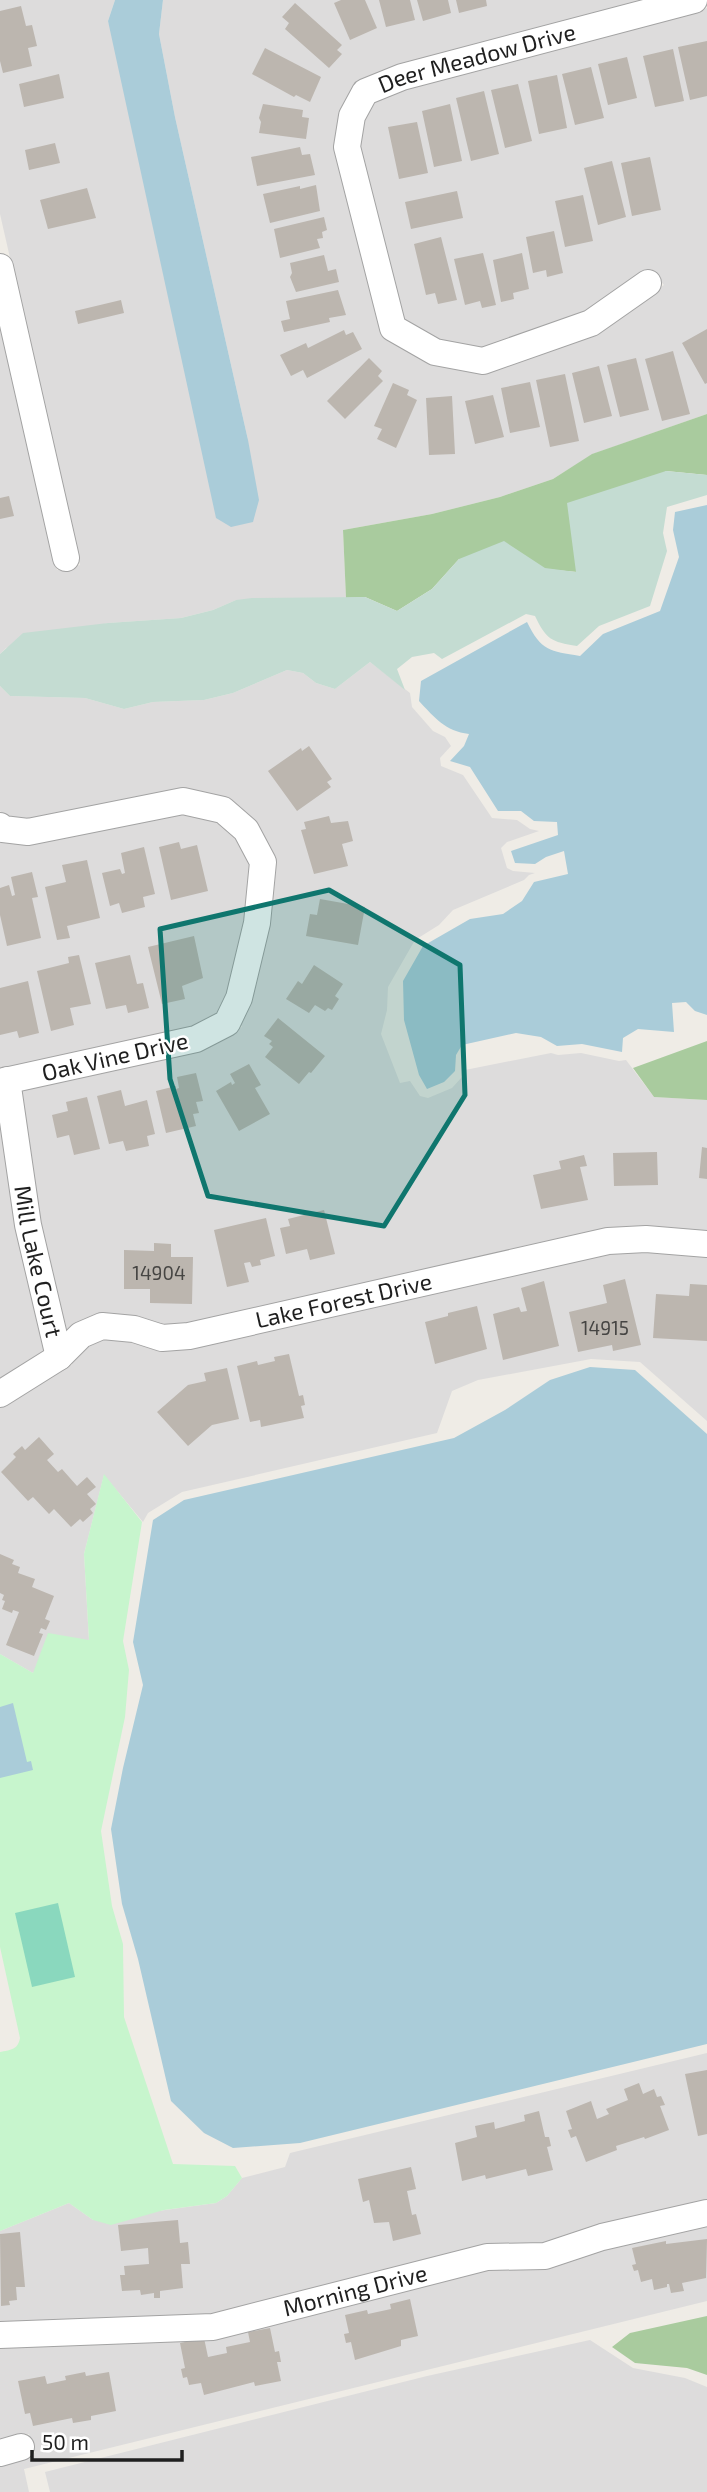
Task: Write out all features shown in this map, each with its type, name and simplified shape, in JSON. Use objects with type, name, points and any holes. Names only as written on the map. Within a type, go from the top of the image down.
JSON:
[{"type":"street","name":"Deer Meadow Drive","points":[[648,284],[591,323],[483,360],[435,352],[393,328],[346,147],[352,116],[365,92],[402,77],[688,1]]},
{"type":"street","points":[[0,267],[66,558]]},
{"type":"street","name":"Oak Vine Drive","points":[[0,826],[28,832],[183,801],[223,810],[246,830],[263,862],[254,935],[239,998],[227,1023],[196,1039],[4,1081]]},
{"type":"street","name":"Mill Lake Court","points":[[4,1081],[28,1225],[59,1357]]},
{"type":"street","name":"Lake Forest Drive","points":[[0,1394],[59,1357],[81,1335],[102,1326],[134,1329],[162,1338],[189,1336],[608,1241],[646,1239],[707,1244]]},
{"type":"street","name":"Morning Drive","points":[[0,2335],[213,2327],[487,2257],[545,2256],[602,2237],[707,2213]]},
{"type":"highlighted area","points":[[329,890],[460,965],[465,1095],[384,1226],[208,1196],[170,1079],[160,929]]},
{"type":"shaded area","points":[[0,0],[115,0],[108,21],[248,440],[175,117],[159,34],[163,0],[652,0],[399,67],[341,115],[382,331],[432,362],[594,332],[664,285],[651,269],[585,314],[483,350],[439,342],[403,321],[358,146],[363,119],[373,100],[405,87],[707,8],[707,414],[593,454],[553,479],[500,497],[432,514],[343,530],[346,598],[236,600],[213,610],[181,618],[108,623],[6,648],[0,654],[0,319],[57,570],[80,565],[0,214]]},
{"type":"shaded area","points":[[370,662],[410,693],[412,707],[433,731],[445,737],[451,746],[440,758],[441,766],[463,775],[492,818],[517,820],[530,829],[539,831],[507,842],[501,848],[507,868],[535,873],[453,910],[439,925],[415,940],[388,987],[387,1010],[381,1034],[400,1083],[410,1081],[420,1096],[428,1098],[452,1088],[465,1070],[551,1053],[581,1053],[626,1060],[654,1097],[707,1100],[707,1234],[188,1326],[66,1335],[40,1223],[20,1088],[227,1035],[232,1036],[235,1030],[242,1027],[239,1022],[268,923],[231,802],[28,821],[9,819],[0,811],[0,686],[10,696],[85,698],[124,709],[153,702],[204,700],[233,693],[287,670],[303,673],[316,683],[335,689]]},
{"type":"shaded area","points":[[182,812],[217,820],[236,836],[252,864],[245,922],[228,995],[218,1016],[192,1029],[0,1071],[0,839]]},
{"type":"shaded area","points":[[0,1114],[46,1353],[0,1382]]},
{"type":"shaded area","points":[[645,1249],[707,1255],[707,1421],[640,1362],[591,1359],[478,1380],[452,1391],[437,1433],[182,1492],[148,1513],[143,1522],[104,1475],[84,1554],[89,1641],[33,1673],[0,1654],[0,1407],[64,1367],[72,1365],[71,1360],[88,1344],[104,1336],[131,1339],[609,1251]]},
{"type":"shaded area","points":[[707,2053],[707,2202],[544,2246],[212,2317],[0,2325],[0,2231],[69,2203],[93,2220],[216,2203],[227,2196],[242,2178],[285,2167],[290,2153]]},
{"type":"shaded area","points":[[707,2224],[707,2301],[24,2469],[29,2492],[0,2492],[0,2464],[35,2453],[29,2434],[0,2442],[0,2346],[213,2337],[488,2268],[605,2247]]},
{"type":"shaded area","points":[[590,2340],[633,2368],[685,2378],[707,2387],[707,2492],[50,2492],[45,2472],[427,2376]]},
{"type":"green space","points":[[707,414],[707,475],[666,471],[577,572],[545,569],[527,558],[459,559],[432,589],[397,611],[365,597],[346,598],[343,530],[432,514],[500,497],[553,479],[592,454]]},
{"type":"green space","points":[[666,471],[707,475],[707,495],[667,507],[663,533],[667,551],[650,606],[599,626],[577,646],[550,638],[535,616],[526,614],[442,659],[434,653],[412,657],[397,669],[405,690],[370,662],[335,689],[316,683],[303,673],[287,670],[233,693],[204,700],[153,702],[124,709],[85,698],[10,696],[0,686],[0,654],[23,633],[181,618],[213,610],[236,600],[252,598],[365,597],[397,611],[432,589],[459,559],[504,541],[545,568],[576,572],[567,503]]},
{"type":"green space","points":[[707,1041],[707,1100],[654,1097],[633,1068]]},
{"type":"green space","points":[[104,1474],[142,1522],[123,1641],[129,1670],[125,1717],[101,1831],[112,1906],[123,1944],[124,2017],[173,2164],[235,2166],[242,2178],[227,2196],[216,2203],[164,2210],[111,2225],[93,2220],[69,2203],[0,2231],[0,2052],[15,2047],[20,2038],[0,1947],[0,1654],[33,1673],[48,1633],[89,1640],[84,1554]]},
{"type":"green space","points":[[58,1903],[75,1977],[32,1987],[15,1913]]},
{"type":"green space","points":[[707,2316],[707,2375],[687,2368],[635,2363],[612,2347],[630,2333]]},
{"type":"water","points":[[115,0],[163,0],[159,34],[175,117],[248,440],[259,500],[253,522],[231,527],[216,518],[108,21]]},
{"type":"water","points":[[707,505],[707,1015],[695,1011],[686,1002],[672,1003],[674,1032],[638,1029],[623,1038],[622,1052],[582,1044],[557,1046],[541,1037],[516,1033],[462,1045],[456,1055],[455,1071],[444,1082],[427,1089],[419,1075],[404,1020],[403,981],[423,946],[470,919],[503,914],[522,901],[534,882],[568,874],[564,851],[535,864],[515,863],[511,851],[558,835],[557,822],[534,821],[521,811],[498,811],[470,767],[450,761],[464,746],[469,734],[447,727],[419,701],[421,681],[527,622],[537,639],[548,648],[580,656],[603,634],[660,611],[679,557],[673,530],[675,512]]},
{"type":"water","points":[[590,1367],[635,1370],[707,1434],[707,2044],[300,2143],[233,2148],[204,2133],[171,2101],[138,1959],[122,1904],[111,1829],[143,1685],[133,1642],[153,1520],[184,1500],[454,1438],[505,1410],[550,1380]]},
{"type":"water","points":[[13,1703],[27,1762],[31,1761],[33,1770],[0,1778],[0,1707]]},
{"type":"building","points":[[341,0],[365,0],[377,28],[350,40],[334,3]]},
{"type":"building","points":[[379,0],[410,0],[415,20],[386,27]]},
{"type":"building","points":[[417,0],[448,0],[451,13],[423,21]]},
{"type":"building","points":[[456,0],[486,0],[487,6],[459,13]]},
{"type":"building","points":[[295,3],[342,45],[337,50],[342,54],[329,68],[285,29],[289,23],[282,17]]},
{"type":"building","points":[[21,6],[26,26],[32,25],[37,46],[28,48],[32,66],[3,73],[0,61],[0,11]]},
{"type":"building","points":[[707,41],[707,96],[690,100],[678,47]]},
{"type":"building","points":[[265,48],[321,77],[310,102],[296,95],[294,97],[252,74]]},
{"type":"building","points":[[673,49],[684,101],[655,107],[643,56]]},
{"type":"building","points":[[627,57],[637,98],[608,105],[598,64]]},
{"type":"building","points":[[591,67],[604,118],[575,125],[562,74]]},
{"type":"building","points":[[59,74],[64,98],[24,107],[19,84]]},
{"type":"building","points":[[557,75],[567,128],[539,134],[528,81]]},
{"type":"building","points":[[518,84],[532,141],[505,148],[491,90]]},
{"type":"building","points":[[484,91],[499,154],[471,161],[456,98]]},
{"type":"building","points":[[263,104],[303,110],[302,117],[309,118],[306,139],[259,133]]},
{"type":"building","points":[[450,104],[462,161],[434,167],[422,111]]},
{"type":"building","points":[[417,122],[428,173],[399,179],[388,127]]},
{"type":"building","points":[[55,143],[60,163],[29,170],[25,150]]},
{"type":"building","points":[[300,147],[302,155],[310,154],[315,175],[257,186],[251,157]]},
{"type":"building","points":[[650,157],[661,210],[632,216],[621,163]]},
{"type":"building","points":[[612,161],[626,217],[598,225],[584,168]]},
{"type":"building","points":[[316,185],[320,211],[270,223],[263,194]]},
{"type":"building","points":[[87,188],[96,218],[48,229],[40,200]]},
{"type":"building","points":[[457,191],[463,218],[411,229],[405,202]]},
{"type":"building","points":[[583,195],[593,241],[565,247],[555,201]]},
{"type":"building","points":[[324,217],[327,230],[322,232],[323,238],[317,239],[320,248],[280,258],[274,229]]},
{"type":"building","points":[[554,231],[563,273],[547,277],[546,270],[533,273],[526,237]]},
{"type":"building","points":[[441,237],[457,300],[438,304],[435,293],[426,295],[414,244]]},
{"type":"building","points":[[483,253],[496,305],[482,308],[480,301],[465,305],[454,259]]},
{"type":"building","points":[[522,253],[529,289],[513,293],[514,299],[501,302],[493,260]]},
{"type":"building","points":[[324,255],[328,271],[336,269],[339,282],[296,292],[290,277],[290,263]]},
{"type":"building","points":[[338,290],[346,315],[329,318],[330,322],[284,332],[281,321],[290,319],[286,301]]},
{"type":"building","points":[[121,300],[124,313],[78,324],[75,311]]},
{"type":"building","points":[[707,329],[707,383],[705,384],[682,343]]},
{"type":"building","points":[[344,330],[346,335],[353,332],[362,349],[307,378],[303,370],[291,376],[280,355],[306,343],[308,348]]},
{"type":"building","points":[[673,351],[690,414],[662,421],[645,359]]},
{"type":"building","points":[[369,358],[382,371],[378,376],[383,381],[345,419],[327,401]]},
{"type":"building","points":[[636,358],[649,410],[620,417],[607,365]]},
{"type":"building","points":[[599,366],[612,416],[584,423],[572,373]]},
{"type":"building","points":[[565,374],[579,441],[550,447],[536,380]]},
{"type":"building","points":[[530,382],[540,427],[510,433],[501,388]]},
{"type":"building","points":[[393,383],[409,390],[407,395],[417,400],[396,448],[377,439],[382,429],[374,426]]},
{"type":"building","points":[[493,395],[504,437],[475,444],[465,401]]},
{"type":"building","points":[[452,396],[455,454],[429,455],[426,398]]},
{"type":"building","points":[[9,496],[14,516],[0,519],[0,498]]},
{"type":"building","points":[[309,746],[332,779],[327,782],[331,787],[297,811],[268,771],[301,748],[302,751]]},
{"type":"building","points":[[329,816],[331,823],[348,821],[353,841],[342,844],[348,866],[314,874],[301,830],[306,829],[304,822]]},
{"type":"building","points":[[179,842],[181,849],[197,845],[208,891],[171,900],[159,847]]},
{"type":"building","points":[[144,847],[155,894],[143,897],[145,907],[122,913],[119,903],[110,906],[102,873],[120,869],[122,874],[125,873],[121,853]]},
{"type":"building","points":[[87,860],[100,918],[67,926],[70,938],[57,940],[45,887],[66,882],[62,865]]},
{"type":"building","points":[[32,872],[38,897],[32,898],[41,938],[7,946],[0,915],[0,888],[9,885],[12,896],[15,895],[11,877]]},
{"type":"building","points":[[320,899],[365,907],[358,945],[306,936],[310,914],[317,915]]},
{"type":"building","points":[[194,936],[203,978],[182,986],[185,999],[162,1004],[148,947]]},
{"type":"building","points":[[79,955],[91,1004],[70,1008],[74,1025],[51,1031],[37,971],[69,963],[68,957]]},
{"type":"building","points":[[130,955],[137,984],[143,983],[149,1008],[128,1013],[126,1005],[106,1009],[95,963]]},
{"type":"building","points":[[314,965],[343,984],[335,996],[339,999],[332,1010],[328,1008],[325,1011],[315,1005],[309,1013],[286,999],[298,981],[302,984]]},
{"type":"building","points":[[28,981],[39,1033],[19,1038],[17,1031],[0,1035],[0,988]]},
{"type":"building","points":[[278,1018],[325,1056],[299,1084],[265,1057],[273,1047],[269,1044],[272,1041],[264,1036]]},
{"type":"building","points":[[249,1064],[261,1085],[255,1088],[270,1114],[239,1131],[216,1091],[231,1082],[232,1085],[235,1083],[230,1074]]},
{"type":"building","points":[[196,1073],[203,1101],[196,1102],[199,1113],[193,1114],[196,1126],[166,1133],[156,1091],[176,1086],[176,1089],[179,1088],[177,1077]]},
{"type":"building","points":[[121,1090],[125,1106],[147,1100],[155,1134],[147,1136],[149,1146],[126,1151],[123,1141],[109,1144],[97,1096]]},
{"type":"building","points":[[87,1097],[100,1149],[74,1155],[69,1135],[57,1138],[52,1115],[68,1111],[66,1102]]},
{"type":"building","points":[[702,1147],[707,1148],[707,1179],[699,1178]]},
{"type":"building","points":[[657,1152],[658,1185],[614,1186],[613,1153]]},
{"type":"building","points":[[584,1155],[587,1166],[580,1167],[588,1200],[541,1209],[533,1175],[561,1169],[559,1161]]},
{"type":"building","points":[[324,1210],[335,1254],[310,1260],[307,1249],[286,1254],[280,1228],[290,1226],[288,1219]]},
{"type":"building","points":[[266,1218],[275,1256],[260,1260],[261,1265],[252,1267],[250,1262],[244,1263],[249,1282],[227,1287],[214,1230]]},
{"type":"building","points":[[154,1243],[171,1244],[171,1257],[193,1257],[192,1304],[150,1303],[150,1289],[124,1289],[124,1250],[154,1251]]},
{"type":"building","points":[[625,1279],[641,1345],[613,1351],[612,1345],[578,1352],[569,1312],[607,1303],[603,1285]]},
{"type":"building","points":[[544,1281],[559,1346],[503,1360],[493,1314],[519,1307],[521,1312],[527,1311],[521,1288]]},
{"type":"building","points":[[690,1284],[707,1285],[707,1341],[653,1338],[656,1294],[689,1296]]},
{"type":"building","points":[[477,1306],[487,1349],[435,1364],[425,1322]]},
{"type":"building","points":[[289,1354],[299,1396],[303,1395],[305,1405],[301,1406],[304,1418],[261,1427],[260,1420],[250,1422],[237,1366],[257,1361],[258,1365],[275,1361],[274,1357]]},
{"type":"building","points":[[227,1368],[239,1419],[212,1425],[188,1446],[157,1412],[188,1385],[206,1381],[204,1373]]},
{"type":"building","points":[[39,1437],[54,1454],[47,1460],[58,1472],[62,1469],[77,1486],[87,1477],[96,1487],[87,1494],[96,1504],[90,1509],[93,1513],[83,1522],[80,1519],[71,1527],[54,1509],[49,1514],[33,1497],[28,1501],[1,1472],[16,1457],[13,1454],[22,1446],[25,1450]]},
{"type":"building","points":[[0,1554],[14,1560],[12,1564],[20,1567],[18,1573],[35,1579],[32,1587],[54,1596],[45,1619],[50,1621],[46,1630],[41,1628],[39,1633],[43,1634],[34,1656],[6,1645],[19,1612],[13,1610],[12,1613],[2,1609],[5,1601],[2,1600],[4,1595],[0,1593]]},
{"type":"building","points":[[707,2070],[707,2134],[698,2136],[685,2074]]},
{"type":"building","points":[[639,2083],[643,2094],[654,2089],[657,2097],[661,2096],[665,2105],[660,2106],[669,2130],[616,2146],[617,2150],[586,2162],[576,2136],[571,2138],[568,2130],[572,2129],[566,2111],[591,2101],[597,2119],[609,2114],[606,2109],[628,2100],[624,2089]]},
{"type":"building","points":[[539,2111],[545,2137],[549,2137],[551,2146],[547,2147],[553,2170],[528,2176],[526,2169],[486,2179],[485,2175],[462,2181],[455,2143],[477,2137],[475,2126],[494,2122],[495,2129],[525,2121],[524,2115]]},
{"type":"building","points":[[411,2167],[416,2189],[407,2191],[412,2215],[416,2214],[421,2234],[393,2241],[389,2222],[374,2223],[369,2200],[363,2202],[358,2179]]},
{"type":"building","points":[[178,2220],[180,2243],[188,2242],[190,2264],[181,2264],[183,2288],[160,2291],[160,2298],[154,2298],[154,2293],[141,2295],[140,2290],[122,2291],[120,2275],[125,2275],[124,2266],[149,2264],[148,2248],[121,2251],[118,2225]]},
{"type":"building","points":[[20,2232],[25,2287],[16,2287],[17,2300],[9,2301],[10,2305],[1,2306],[0,2234]]},
{"type":"building","points":[[707,2239],[706,2278],[682,2283],[684,2291],[671,2293],[669,2284],[654,2290],[652,2279],[641,2282],[638,2270],[634,2271],[632,2265],[636,2264],[632,2248],[666,2241],[666,2244]]},
{"type":"building","points":[[410,2299],[418,2336],[401,2340],[401,2346],[355,2360],[351,2342],[346,2343],[344,2334],[349,2333],[345,2315],[367,2310],[368,2314],[391,2309],[390,2304]]},
{"type":"building","points":[[270,2328],[275,2352],[279,2351],[281,2362],[277,2362],[281,2381],[255,2386],[254,2382],[204,2395],[201,2383],[189,2385],[187,2377],[183,2378],[181,2369],[185,2368],[180,2343],[204,2338],[208,2357],[227,2353],[226,2347],[250,2342],[248,2332]]},
{"type":"building","points":[[85,2372],[86,2376],[109,2372],[116,2411],[91,2416],[91,2420],[73,2423],[72,2418],[33,2426],[30,2413],[25,2414],[18,2381],[45,2376],[47,2384],[66,2380],[65,2376]]}]
